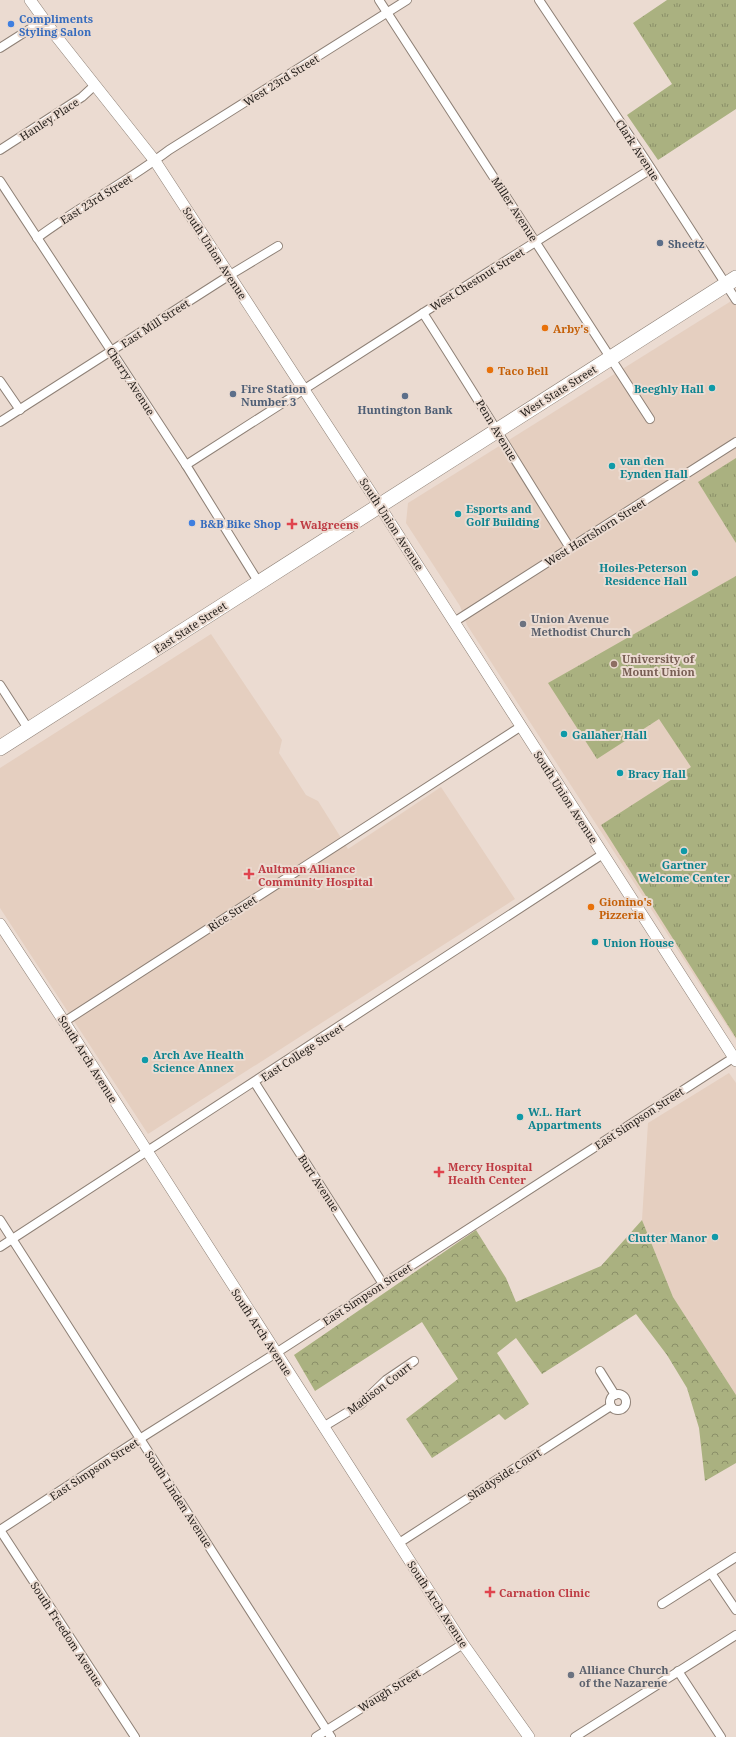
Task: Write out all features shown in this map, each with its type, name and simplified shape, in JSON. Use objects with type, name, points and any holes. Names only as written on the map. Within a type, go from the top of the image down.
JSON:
[{"type":"highway","name":"West State Street","points":[[380,505],[731,281]]},
{"type":"highway","name":"East State Street","points":[[0,748],[380,505]]},
{"type":"main road","name":"South Union Avenue","points":[[30,0],[44,20],[155,161],[380,505],[602,854],[735,1058]]},
{"type":"main road","name":"South Arch Avenue","points":[[0,924],[463,1644],[529,1737]]},
{"type":"street","name":"Miller Avenue","points":[[379,0],[650,419]]},
{"type":"street","name":"West 23rd Street","points":[[155,161],[407,0]]},
{"type":"street","name":"Clark Avenue","points":[[539,0],[651,169],[731,281],[736,300]]},
{"type":"street","points":[[0,48],[44,20]]},
{"type":"street","name":"Hanley Place","points":[[0,150],[82,97],[95,85]]},
{"type":"street","name":"East 23rd Street","points":[[38,238],[155,161]]},
{"type":"street","name":"West Chestnut Street","points":[[186,465],[651,169]]},
{"type":"street","name":"Cherry Avenue","points":[[0,181],[186,465],[259,583]]},
{"type":"street","name":"East Mill Street","points":[[0,422],[278,246]]},
{"type":"street","name":"Penn Avenue","points":[[423,313],[482,404],[496,430],[570,548]]},
{"type":"street","points":[[0,381],[20,410]]},
{"type":"street","name":"West Hartshorn Street","points":[[454,622],[736,442]]},
{"type":"street","points":[[0,685],[29,730]]},
{"type":"street","name":"Rice Street","points":[[64,1022],[520,726]]},
{"type":"street","name":"East College Street","points":[[0,1247],[254,1083],[602,854]]},
{"type":"street","name":"East Simpson Street","points":[[0,1530],[735,1058]]},
{"type":"street","name":"Burt Avenue","points":[[254,1083],[383,1284]]},
{"type":"street","name":"South Linden Avenue","points":[[0,1220],[329,1733]]},
{"type":"street","name":"Madison Court","points":[[323,1427],[361,1404],[386,1380],[414,1361]]},
{"type":"street","points":[[600,1372],[615,1395],[611,1398],[611,1406]]},
{"type":"street","name":"Shadyside Court","points":[[398,1543],[611,1406],[618,1410],[626,1405],[626,1398],[622,1395],[615,1395]]},
{"type":"street","name":"South Freedom Avenue","points":[[0,1530],[135,1737]]},
{"type":"street","points":[[662,1604],[736,1557]]},
{"type":"street","points":[[711,1573],[736,1610]]},
{"type":"street","points":[[575,1737],[736,1635]]},
{"type":"street","name":"Waugh Street","points":[[316,1737],[329,1733],[463,1644]]},
{"type":"street","points":[[678,1671],[721,1737]]},
{"type":"shaded area","name":"University of Mount Union","points":[[736,298],[736,1040],[467,625],[460,606],[406,523],[408,503]]},
{"type":"shaded area","name":"Aultman Alliance Community Hospital","points":[[211,634],[282,740],[279,753],[306,795],[318,801],[348,849],[441,787],[515,899],[148,1134],[0,908],[0,768]]},
{"type":"shaded area","points":[[729,1073],[736,1083],[736,1395],[673,1297],[642,1220],[648,1123]]},
{"type":"green space","points":[[667,0],[736,0],[736,109],[658,160],[627,115],[672,84],[633,23]]},
{"type":"green space","points":[[736,458],[736,543],[698,482]]},
{"type":"green space","points":[[736,576],[736,1038],[601,825],[691,767],[659,719],[597,759],[548,683]]},
{"type":"green space","points":[[642,1220],[673,1297],[736,1395],[736,1463],[705,1481],[699,1428],[687,1388],[667,1355],[636,1314],[542,1374],[516,1338],[497,1353],[529,1404],[505,1420],[499,1414],[432,1458],[406,1419],[458,1379],[422,1322],[315,1391],[294,1355],[476,1230],[506,1278],[516,1302],[601,1266]]},
{"type":"place","name":"Compliments Styling Salon","points":[[11,24]]},
{"type":"place","name":"Sheetz","points":[[660,243]]},
{"type":"place","name":"Arby's","points":[[545,328]]},
{"type":"place","name":"Taco Bell","points":[[490,370]]},
{"type":"place","name":"Beeghly Hall","points":[[712,388]]},
{"type":"place","name":"Fire Station Number 3","points":[[233,394]]},
{"type":"place","name":"Huntington Bank","points":[[405,396]]},
{"type":"place","name":"van den Eynden Hall","points":[[612,466]]},
{"type":"place","name":"Esports and Golf Building","points":[[458,514]]},
{"type":"place","name":"B&B Bike Shop","points":[[192,523]]},
{"type":"place","name":"Walgreens","points":[[292,524]]},
{"type":"place","name":"Hoiles-Peterson Residence Hall","points":[[695,573]]},
{"type":"place","name":"Union Avenue Methodist Church","points":[[523,624]]},
{"type":"place","name":"University of Mount Union","points":[[614,664]]},
{"type":"place","name":"Gallaher Hall","points":[[564,734]]},
{"type":"place","name":"Bracy Hall","points":[[620,773]]},
{"type":"place","name":"Gartner Welcome Center","points":[[684,851]]},
{"type":"place","name":"Aultman Alliance Community Hospital","points":[[249,874]]},
{"type":"place","name":"Gionino's Pizzeria","points":[[591,907]]},
{"type":"place","name":"Union House","points":[[595,942]]},
{"type":"place","name":"Arch Ave Health Science Annex","points":[[145,1060]]},
{"type":"place","name":"W.L. Hart Appartments","points":[[520,1117]]},
{"type":"place","name":"Mercy Hospital Health Center","points":[[439,1172]]},
{"type":"place","name":"Clutter Manor","points":[[715,1237]]},
{"type":"place","name":"Carnation Clinic","points":[[490,1592]]},
{"type":"place","name":"Alliance Church of the Nazarene","points":[[571,1675]]}]
